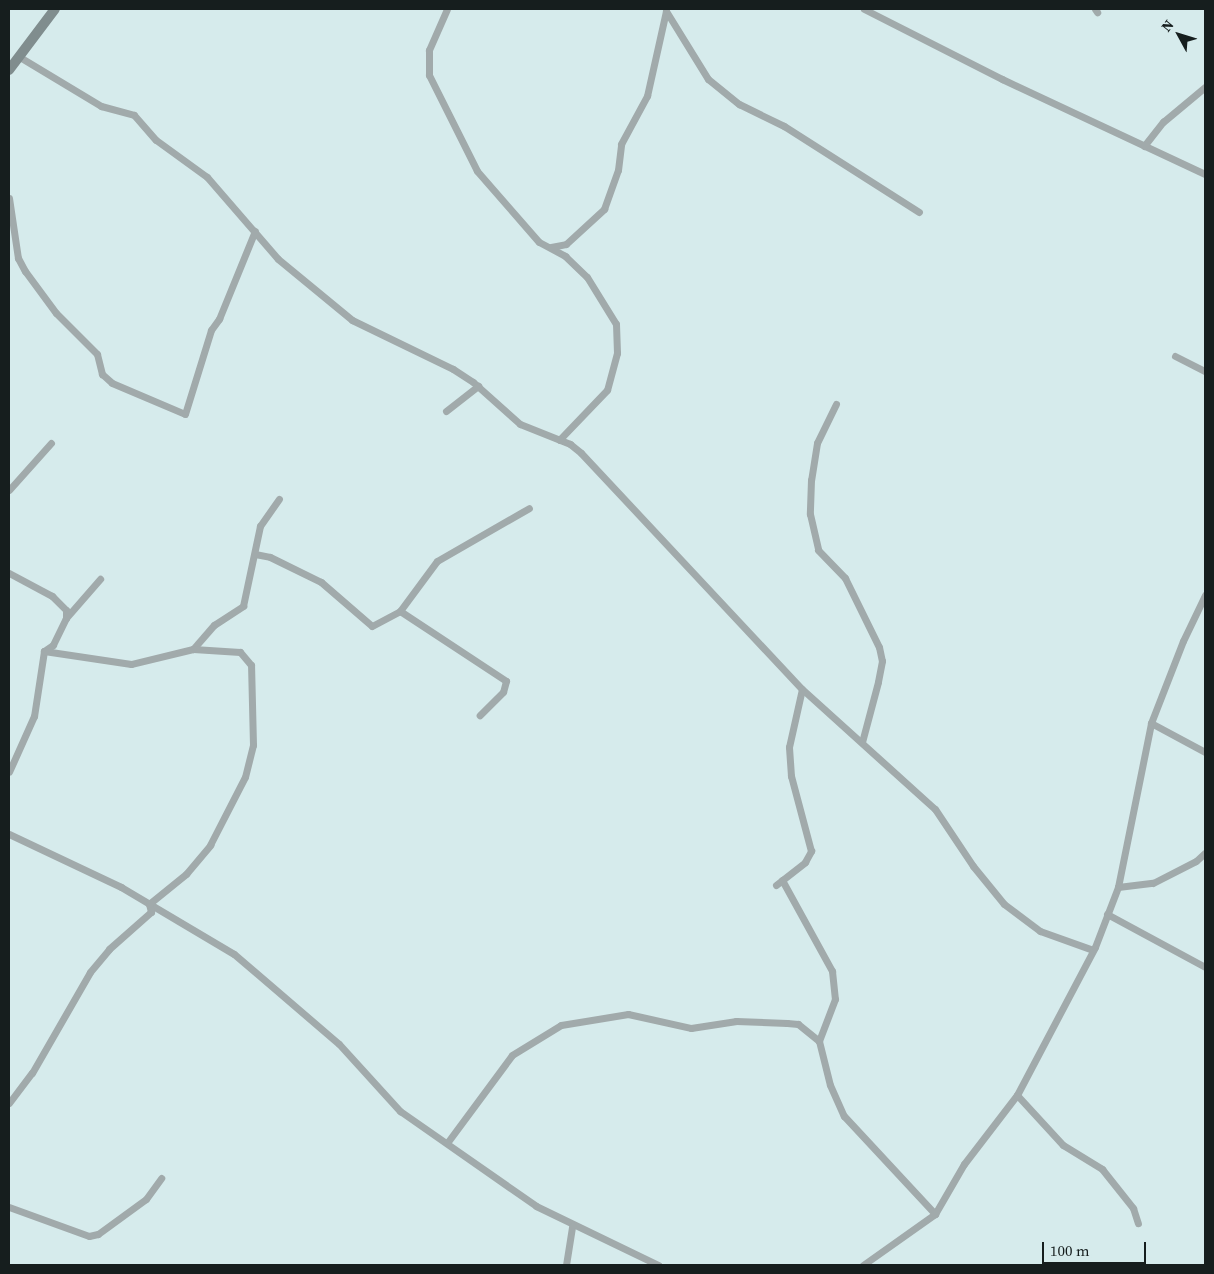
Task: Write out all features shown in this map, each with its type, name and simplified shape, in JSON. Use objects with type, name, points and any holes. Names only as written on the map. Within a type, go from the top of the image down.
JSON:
[{"type":"street","points":[[9,70],[55,9]]},
{"type":"street","points":[[447,9],[429,50],[427,63],[434,87],[477,171],[534,236],[548,247],[565,256]]},
{"type":"street","points":[[864,9],[889,24],[1205,174]]},
{"type":"street","points":[[548,247],[559,247],[597,218],[611,194],[622,144],[649,90],[666,10]]},
{"type":"street","points":[[666,10],[708,79],[739,104],[784,126],[919,212]]},
{"type":"street","points":[[18,56],[101,106],[134,115],[156,140],[207,176],[278,259],[352,320],[453,369],[478,386],[520,424],[559,440],[581,453],[608,485],[641,514],[802,690],[935,808],[973,866],[1004,904],[1040,931],[1093,950]]},
{"type":"street","points":[[1144,146],[1163,122],[1205,87]]},
{"type":"street","points":[[9,198],[18,258],[25,271],[56,313],[97,354],[102,374],[112,383],[185,414],[211,330],[219,319],[256,231]]},
{"type":"street","points":[[559,247],[586,278],[616,324],[617,353],[607,390],[559,440]]},
{"type":"street","points":[[1174,356],[1205,370]]},
{"type":"street","points":[[446,411],[478,386]]},
{"type":"street","points":[[836,404],[817,444],[811,480],[810,514],[818,550],[845,578],[879,647],[882,661],[862,742]]},
{"type":"street","points":[[9,490],[51,443]]},
{"type":"street","points":[[193,649],[214,625],[243,606],[260,526],[279,499]]},
{"type":"street","points":[[255,554],[270,557],[321,582],[372,626],[400,612],[437,561],[529,508]]},
{"type":"street","points":[[9,573],[52,596],[66,610],[66,618]]},
{"type":"street","points":[[9,772],[34,716],[44,650],[52,645],[66,618],[100,579]]},
{"type":"street","points":[[863,1265],[935,1214],[964,1164],[1017,1095],[1093,950],[1118,886],[1152,723],[1183,641],[1205,595]]},
{"type":"street","points":[[400,612],[506,681],[503,692],[480,714]]},
{"type":"street","points":[[44,650],[131,664],[193,649],[223,649],[246,656],[251,665],[253,745],[245,777],[210,845],[186,874],[149,904]]},
{"type":"street","points":[[802,690],[789,757],[790,776],[811,851],[805,862],[779,883],[832,972],[835,999],[819,1041],[830,1085],[844,1116],[935,1214]]},
{"type":"street","points":[[1152,723],[1205,752]]},
{"type":"street","points":[[9,834],[62,857],[149,904],[240,959],[339,1044],[400,1111],[447,1142],[536,1206],[572,1226],[658,1265]]},
{"type":"street","points":[[1118,886],[1153,883],[1196,861],[1205,853]]},
{"type":"street","points":[[9,1103],[32,1073],[90,972],[109,949],[151,912],[149,904]]},
{"type":"street","points":[[1107,914],[1205,967]]},
{"type":"street","points":[[447,1142],[512,1055],[562,1025],[628,1014],[691,1028],[736,1021],[787,1023],[798,1024],[819,1041]]},
{"type":"street","points":[[1017,1095],[1063,1146],[1102,1168],[1134,1208],[1138,1222]]},
{"type":"street","points":[[9,1208],[89,1236],[104,1230],[146,1198],[161,1178]]},
{"type":"street","points":[[566,1265],[572,1226]]}]
